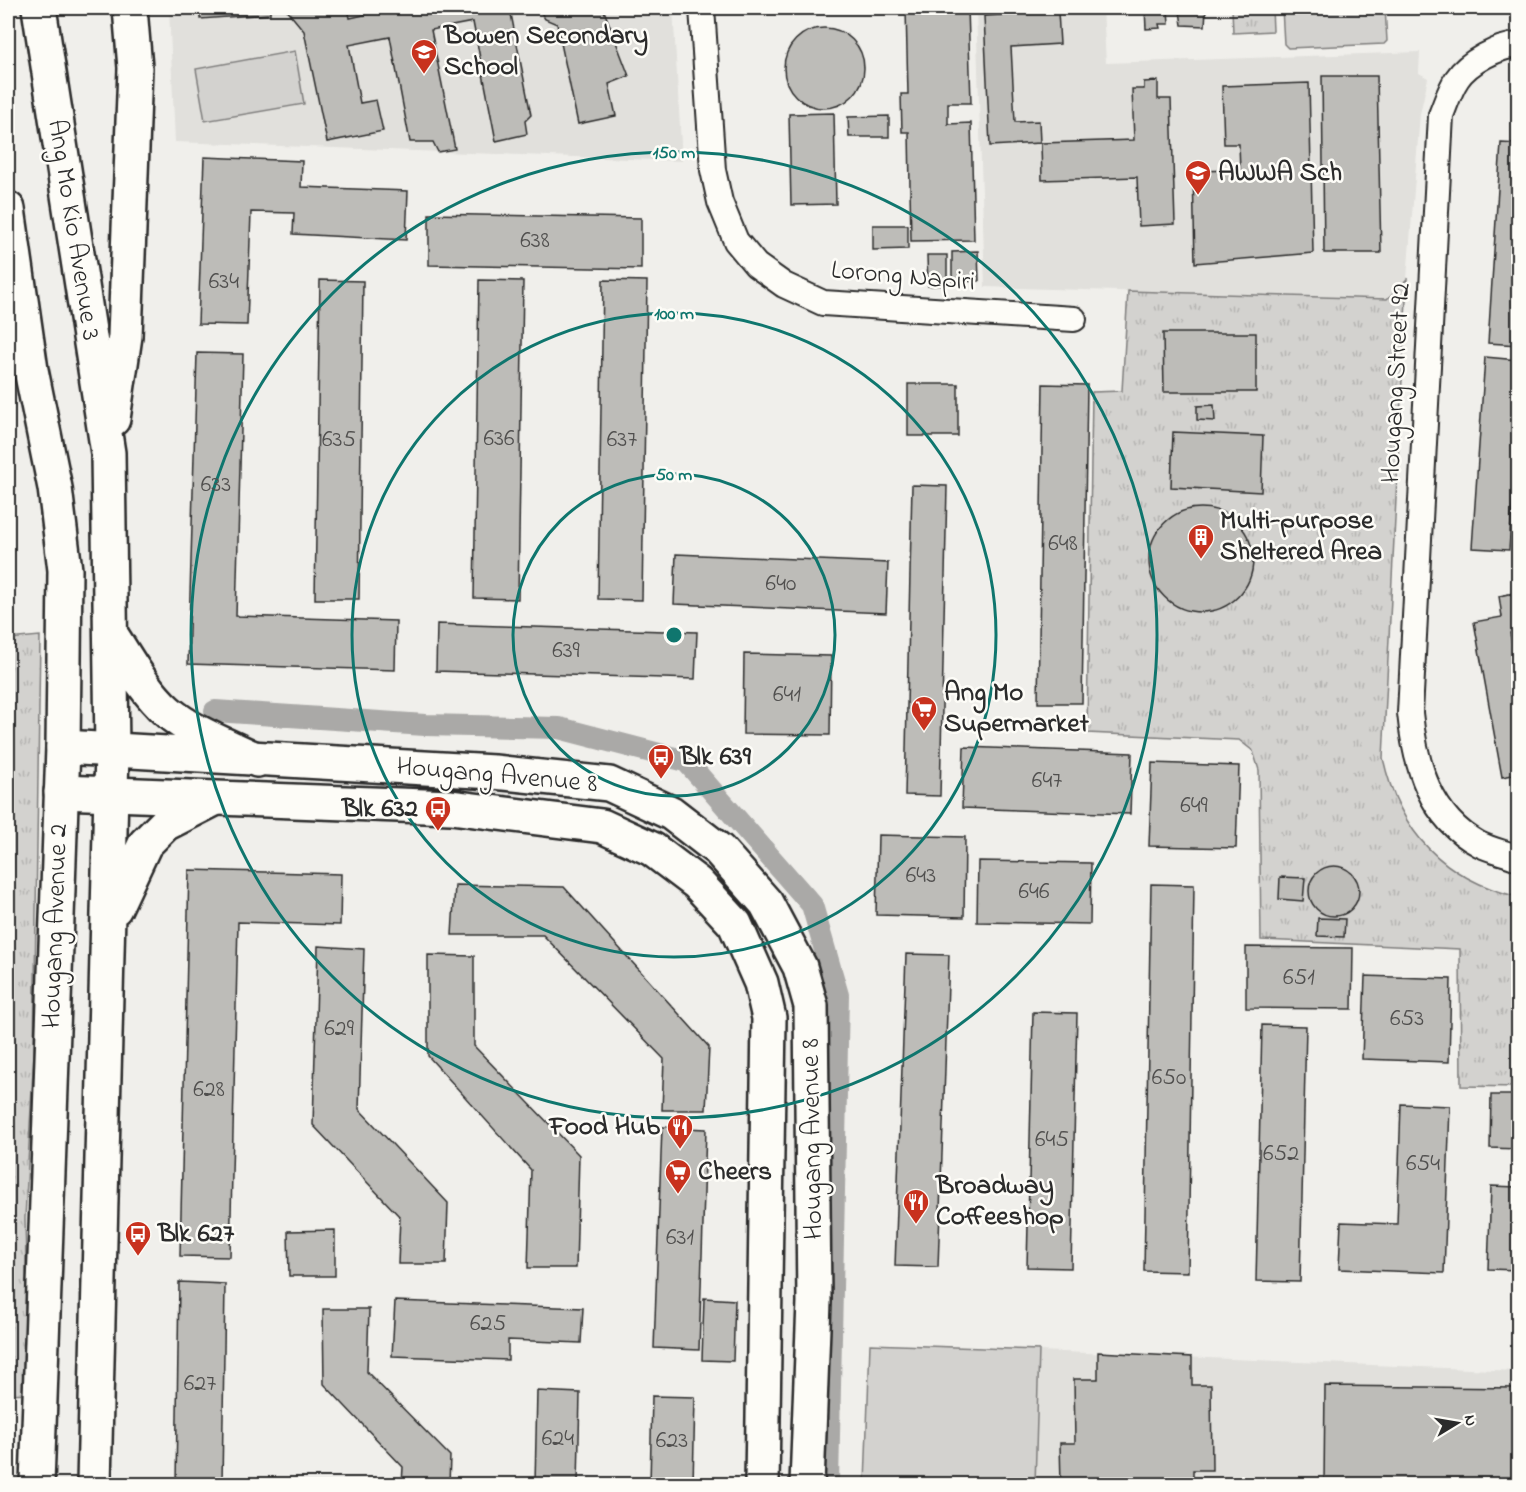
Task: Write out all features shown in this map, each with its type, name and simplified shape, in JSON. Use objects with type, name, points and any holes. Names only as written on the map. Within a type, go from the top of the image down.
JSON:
[{"type":"main road","name":"Ang Mo Kio Avenue 3","points":[[39,8],[108,453]]},
{"type":"main road","points":[[108,453],[125,336],[135,69],[130,8]]},
{"type":"main road","points":[[8,209],[31,370]]},
{"type":"main road","points":[[8,295],[31,370]]},
{"type":"main road","name":"Hougang Avenue 2","points":[[31,370],[55,488],[65,570],[63,747],[37,1485]]},
{"type":"main road","name":"Hougang Avenue 2","points":[[94,1485],[111,794],[112,636],[108,453]]},
{"type":"main road","points":[[112,636],[146,688],[167,711],[196,730],[257,760]]},
{"type":"main road","name":"Hougang Avenue 8","points":[[63,747],[494,772],[609,784],[671,813],[720,850],[766,903],[800,967],[811,1006],[814,1302],[808,1469]]},
{"type":"main road","name":"Hougang Avenue 8","points":[[61,792],[451,807],[602,826],[652,849],[696,883],[735,924],[761,983],[769,1018],[762,1470]]},
{"type":"main road","points":[[108,927],[130,870],[145,844],[165,824],[214,799]]},
{"type":"main road","points":[[762,1470],[808,1469]]},
{"type":"street","name":"Lorong Napiri","points":[[702,8],[713,170],[720,202],[736,241],[756,265],[784,285],[823,303],[1074,319]]},
{"type":"street","name":"Hougang Street 92","points":[[1518,45],[1507,46],[1488,54],[1458,78],[1442,115],[1410,713],[1420,770],[1444,814],[1460,831],[1480,844],[1518,858]]},
{"type":"shaded area","name":"Bowen Secondary School","points":[[169,8],[673,8],[682,161],[175,142]]},
{"type":"shaded area","name":"AWWA Sch","points":[[976,8],[1103,8],[1106,63],[1420,52],[1419,73],[1428,78],[1420,114],[1407,279],[1387,299],[985,287]]},
{"type":"shaded area","points":[[870,1344],[1518,1371],[1518,1484],[865,1484]]},
{"type":"green space","points":[[1232,8],[1272,8],[1273,31],[1233,33]]},
{"type":"green space","points":[[1282,8],[1385,8],[1387,41],[1384,44],[1288,48],[1284,44]]},
{"type":"green space","points":[[295,51],[304,104],[205,121],[196,69]]},
{"type":"green space","points":[[1407,279],[1383,758],[1400,808],[1413,830],[1429,849],[1447,865],[1468,878],[1518,897],[1518,1087],[1461,1086],[1460,949],[1261,940],[1259,770],[1253,751],[1239,740],[1087,733],[1092,392],[1122,391],[1128,291],[1387,299]]},
{"type":"green space","points":[[40,636],[34,1052],[25,1218],[29,1393],[8,1394],[8,639]]},
{"type":"green space","points":[[870,1344],[1039,1350],[1035,1484],[865,1484]]},
{"type":"building","points":[[200,8],[270,8],[270,14],[200,19]]},
{"type":"building","points":[[285,8],[348,8],[350,18],[386,10],[385,8],[538,8],[511,14],[531,115],[525,121],[527,134],[496,141],[473,22],[431,30],[455,149],[438,152],[433,142],[410,142],[390,37],[349,45],[360,103],[376,100],[383,131],[327,142],[304,31]]},
{"type":"building","points":[[538,8],[603,8],[629,76],[609,84],[616,116],[578,124],[557,24],[545,19]]},
{"type":"building","points":[[968,8],[971,103],[948,103],[948,124],[971,123],[974,240],[911,241],[909,132],[902,132],[901,94],[908,94],[906,9]]},
{"type":"building","points":[[1145,8],[1171,8],[1168,9],[1169,24],[1159,24],[1160,28],[1146,29]]},
{"type":"building","points":[[1183,8],[1211,8],[1206,9],[1205,26],[1182,25],[1180,11],[1183,11]]},
{"type":"building","points":[[1058,12],[1060,44],[1011,47],[1015,122],[1039,121],[1040,143],[990,146],[984,16]]},
{"type":"building","points":[[824,28],[839,31],[852,40],[861,53],[864,68],[861,83],[852,96],[839,105],[824,108],[809,105],[796,96],[787,83],[784,68],[787,53],[796,40],[809,31]]},
{"type":"building","points":[[1322,76],[1377,76],[1381,253],[1324,253]]},
{"type":"building","points":[[1158,81],[1158,99],[1171,99],[1175,224],[1139,226],[1137,177],[1042,180],[1041,143],[1134,140],[1132,89],[1144,89],[1144,82]]},
{"type":"building","points":[[1309,83],[1313,253],[1195,263],[1193,171],[1240,170],[1239,144],[1224,144],[1222,86]]},
{"type":"building","points":[[834,113],[836,204],[791,205],[789,114]]},
{"type":"building","points":[[889,116],[889,137],[849,137],[848,117]]},
{"type":"building","points":[[1501,143],[1518,144],[1518,345],[1488,343]]},
{"type":"building","points":[[204,157],[302,161],[301,187],[408,191],[406,240],[293,234],[294,213],[251,212],[247,325],[198,324]]},
{"type":"building","points":[[429,214],[641,218],[641,269],[429,265]]},
{"type":"building","points":[[873,225],[908,225],[908,249],[873,250]]},
{"type":"building","points":[[978,251],[979,281],[952,282],[952,252]]},
{"type":"building","points":[[927,255],[947,255],[947,285],[928,286]]},
{"type":"building","points":[[320,280],[363,281],[359,599],[315,599]]},
{"type":"building","points":[[479,280],[523,281],[518,599],[474,598]]},
{"type":"building","points":[[603,280],[647,281],[642,600],[598,599]]},
{"type":"building","points":[[1163,333],[1256,333],[1256,392],[1164,392]]},
{"type":"building","points":[[197,353],[243,354],[236,616],[396,621],[395,670],[188,664]]},
{"type":"building","points":[[1485,357],[1518,360],[1518,476],[1514,475],[1509,550],[1472,548]]},
{"type":"building","points":[[908,384],[958,384],[958,436],[908,436]]},
{"type":"building","points":[[1043,384],[1087,385],[1082,703],[1038,703]]},
{"type":"building","points":[[1214,405],[1215,421],[1197,420],[1197,406]]},
{"type":"building","points":[[1173,432],[1263,436],[1261,492],[1171,487]]},
{"type":"building","points":[[912,485],[947,486],[940,796],[905,795]]},
{"type":"building","name":"Multi-purpose Sheltered Area","points":[[1201,508],[1221,512],[1238,523],[1249,540],[1253,560],[1249,580],[1238,597],[1221,608],[1201,612],[1181,608],[1164,597],[1153,580],[1149,560],[1153,540],[1164,523],[1181,512]]},
{"type":"building","points":[[676,554],[888,563],[886,613],[674,604]]},
{"type":"building","points":[[1518,592],[1518,631],[1510,633],[1518,679],[1518,774],[1502,777],[1474,622],[1502,617],[1499,596]]},
{"type":"building","points":[[437,624],[697,632],[695,679],[436,671]]},
{"type":"building","points":[[744,654],[831,656],[830,735],[743,734]]},
{"type":"building","points":[[964,747],[1132,753],[1130,814],[962,808]]},
{"type":"building","points":[[1152,763],[1239,766],[1236,848],[1149,846]]},
{"type":"building","points":[[878,835],[965,837],[964,917],[876,915]]},
{"type":"building","points":[[978,861],[1091,863],[1090,924],[977,922]]},
{"type":"building","points":[[1329,866],[1339,866],[1352,873],[1359,886],[1359,896],[1352,909],[1339,916],[1329,916],[1320,912],[1313,905],[1309,896],[1309,886],[1313,877],[1320,870]]},
{"type":"building","points":[[189,870],[341,874],[340,925],[238,922],[230,1257],[180,1256]]},
{"type":"building","points":[[1280,877],[1305,878],[1303,901],[1279,899]]},
{"type":"building","points":[[1151,884],[1194,885],[1188,1272],[1144,1271]]},
{"type":"building","points":[[455,885],[564,887],[709,1047],[706,1110],[662,1110],[664,1059],[543,935],[452,935]]},
{"type":"building","points":[[1318,918],[1345,919],[1344,937],[1317,936]]},
{"type":"building","points":[[318,946],[364,949],[359,1109],[448,1203],[446,1264],[398,1264],[400,1217],[313,1125]]},
{"type":"building","points":[[1246,947],[1353,948],[1352,1009],[1246,1008]]},
{"type":"building","points":[[906,954],[949,955],[938,1267],[895,1266]]},
{"type":"building","points":[[428,955],[474,956],[474,1046],[579,1155],[576,1268],[528,1268],[531,1170],[428,1056]]},
{"type":"building","points":[[1365,976],[1451,979],[1449,1062],[1362,1059]]},
{"type":"building","points":[[1033,1012],[1077,1013],[1071,1268],[1027,1267]]},
{"type":"building","points":[[1262,1025],[1306,1026],[1300,1282],[1256,1281]]},
{"type":"building","points":[[1491,1095],[1518,1095],[1518,1149],[1490,1148]]},
{"type":"building","points":[[1401,1104],[1450,1106],[1444,1273],[1339,1269],[1341,1222],[1397,1224]]},
{"type":"building","points":[[662,1127],[706,1129],[699,1350],[654,1348]]},
{"type":"building","points":[[1491,1186],[1518,1187],[1518,1270],[1488,1269]]},
{"type":"building","points":[[335,1230],[335,1276],[289,1276],[288,1231]]},
{"type":"building","points":[[179,1282],[225,1284],[222,1484],[176,1484]]},
{"type":"building","points":[[704,1298],[735,1300],[733,1361],[702,1360]]},
{"type":"building","points":[[395,1301],[583,1308],[581,1343],[508,1340],[508,1360],[392,1356]]},
{"type":"building","points":[[323,1309],[369,1309],[367,1372],[450,1456],[449,1484],[402,1484],[403,1467],[324,1384]]},
{"type":"building","points":[[1098,1352],[1192,1357],[1192,1385],[1211,1385],[1212,1470],[1193,1470],[1193,1484],[1061,1484],[1060,1443],[1075,1443],[1074,1379],[1098,1379]]},
{"type":"building","points":[[1325,1386],[1518,1388],[1518,1484],[1324,1484]]},
{"type":"building","points":[[537,1391],[580,1393],[578,1484],[535,1484]]},
{"type":"building","points":[[652,1396],[695,1397],[693,1484],[650,1484]]},
{"type":"waterway","points":[[215,711],[425,725],[559,728],[686,761],[812,905],[838,995],[828,1484]]},
{"type":"place","name":"Bowen Secondary School","points":[[424,75]]},
{"type":"place","name":"AWWA Sch","points":[[1198,196]]},
{"type":"place","name":"Multi-purpose Sheltered Area","points":[[1201,560]]},
{"type":"place","name":"Ang Mo Supermarket","points":[[924,732]]},
{"type":"place","name":"Blk 639","points":[[661,780]]},
{"type":"place","name":"Blk 632","points":[[438,832]]},
{"type":"place","name":"Food Hub","points":[[680,1150]]},
{"type":"place","name":"Cheers","points":[[678,1195]]},
{"type":"place","name":"Broadway Coffeeshop","points":[[916,1225]]},
{"type":"place","name":"Blk 627","points":[[138,1257]]}]
